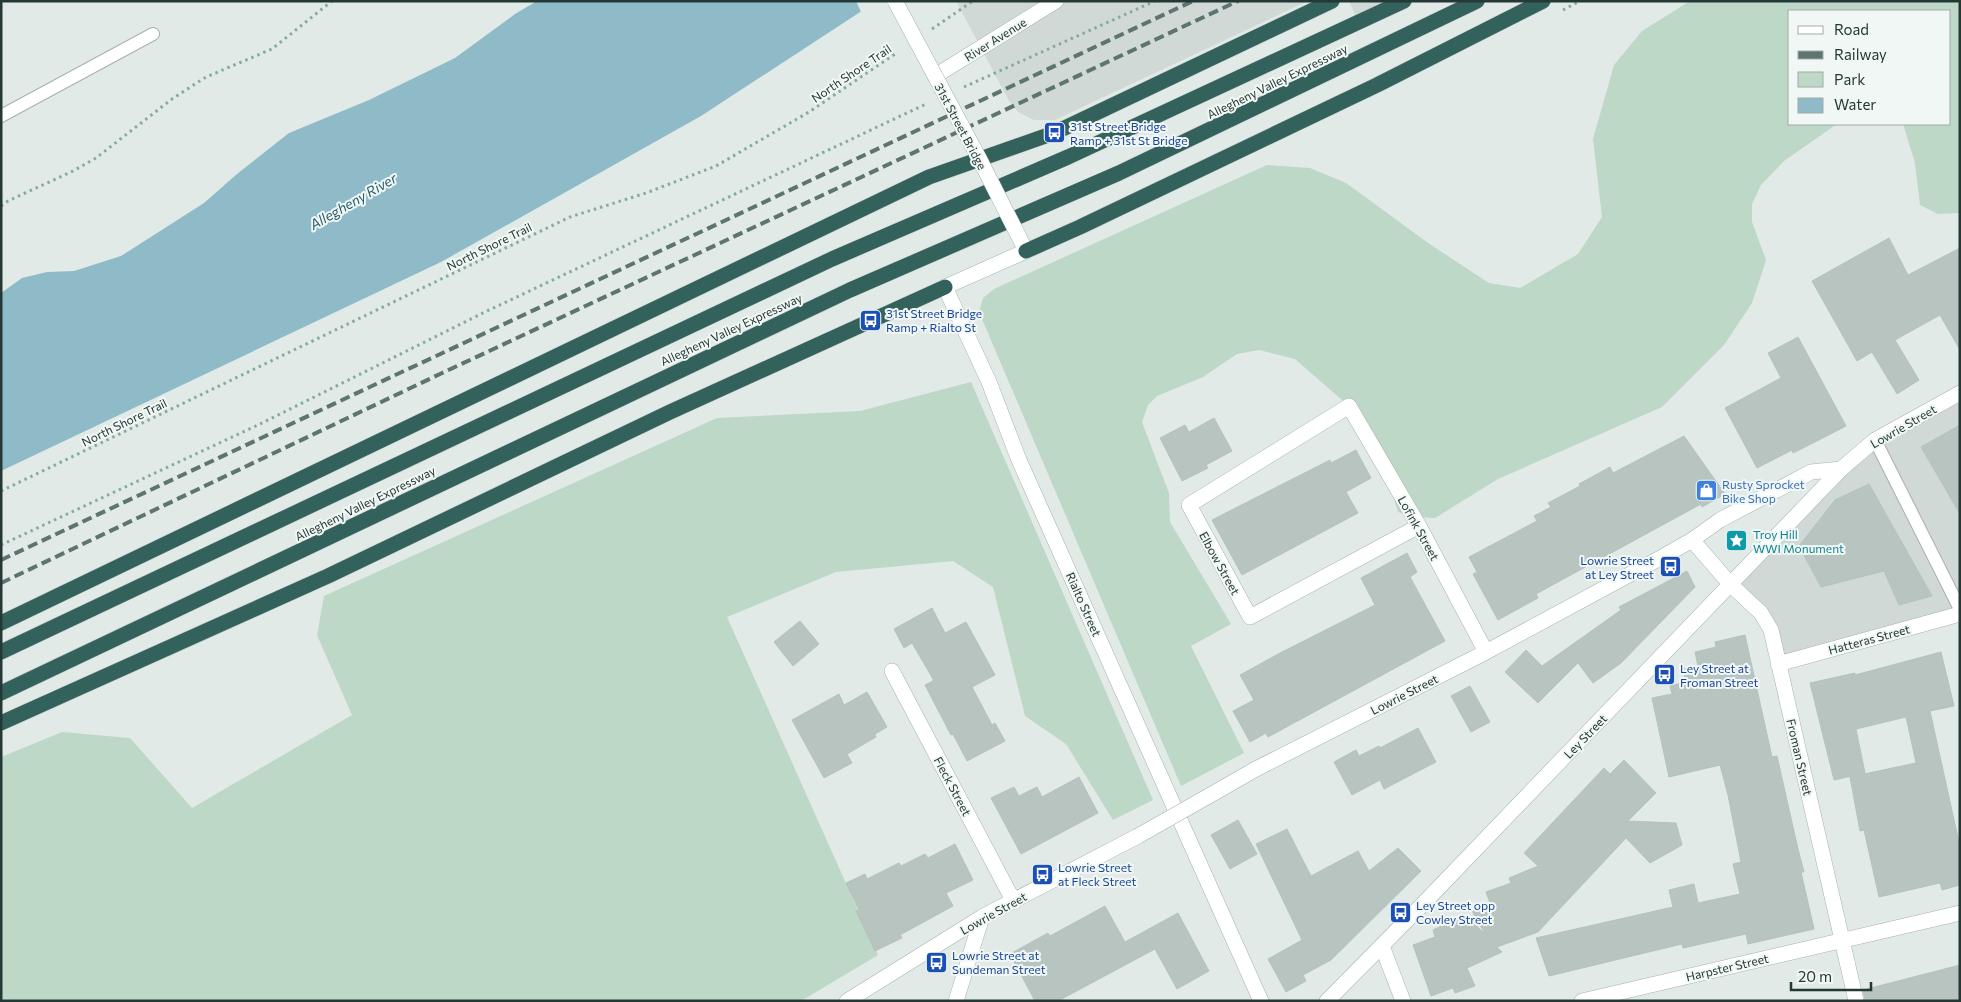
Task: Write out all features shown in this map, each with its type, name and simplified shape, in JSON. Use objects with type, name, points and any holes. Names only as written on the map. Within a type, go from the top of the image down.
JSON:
[{"type":"highway","points":[[1,623],[929,178],[1054,133],[1332,1]]},
{"type":"highway","name":"Allegheny Valley Expressway","points":[[1,652],[832,259],[1068,157],[1404,1]]},
{"type":"highway","name":"Allegheny Valley Expressway","points":[[1,693],[841,294],[1119,173],[1477,1]]},
{"type":"highway","points":[[1026,251],[1089,223],[1377,85],[1543,1]]},
{"type":"highway","points":[[1,722],[328,576],[670,412],[945,287]]},
{"type":"street","name":"31st Street Bridge","points":[[895,1],[1026,251]]},
{"type":"street","name":"River Avenue","points":[[935,76],[1056,1]]},
{"type":"street","points":[[945,287],[1026,251]]},
{"type":"street","name":"Rialto Street","points":[[945,287],[989,382],[1019,460],[1261,1001]]},
{"type":"street","name":"Lowrie Street","points":[[847,1001],[982,917],[1138,836],[1254,770],[1486,652],[1692,540],[1720,520],[1811,472],[1841,469],[1875,440],[1960,393]]},
{"type":"street","name":"Elbow Street","points":[[1349,406],[1189,505],[1250,618],[1419,526]]},
{"type":"street","name":"Lofink Street","points":[[1349,406],[1419,526],[1486,652]]},
{"type":"street","name":"Ley Street","points":[[1326,1001],[1382,946],[1841,469]]},
{"type":"street","name":"Froman Street","points":[[1692,540],[1731,585],[1761,613],[1771,630],[1856,1001]]},
{"type":"street","name":"Hatteras Street","points":[[1778,664],[1960,614]]},
{"type":"street","name":"Fleck Street","points":[[892,671],[1014,902]]},
{"type":"street","name":"Harpster Street","points":[[1582,1001],[1960,913]]},
{"type":"street","points":[[956,1001],[982,917]]},
{"type":"street","points":[[1382,946],[1403,1001]]},
{"type":"lane","points":[[1,116],[154,34]]},
{"type":"lane","points":[[1875,440],[1960,609]]},
{"type":"path","points":[[1,206],[96,158],[152,114],[206,77],[272,49],[311,20],[332,1]]},
{"type":"path","points":[[929,31],[973,1]]},
{"type":"path","points":[[956,90],[1154,1]]},
{"type":"path","name":"North Shore Trail","points":[[1,491],[570,217],[646,193],[716,166],[809,112],[905,47]]},
{"type":"path","points":[[1,546],[258,425],[505,302],[929,103]]},
{"type":"shaded area","points":[[956,1],[1308,1],[1055,120],[1034,120],[1018,112],[1009,101]]},
{"type":"shaded area","points":[[1349,1],[1404,1],[1359,23]]},
{"type":"shaded area","points":[[1960,393],[1960,614],[1778,664],[1771,630],[1731,585],[1841,469]]},
{"type":"green space","points":[[1690,1],[1960,1],[1960,213],[1938,214],[1920,205],[1915,163],[1903,125],[1951,125],[1951,10],[1788,10],[1788,125],[1836,125],[1784,161],[1761,185],[1752,204],[1752,222],[1766,260],[1752,303],[1724,345],[1662,407],[1498,479],[1435,518],[1413,517],[1398,512],[1382,461],[1349,406],[1295,359],[1259,350],[1237,354],[1203,377],[1157,396],[1148,405],[1142,422],[1169,493],[1170,522],[1231,624],[1191,646],[1244,753],[1181,786],[979,312],[983,298],[994,289],[1267,165],[1310,168],[1346,183],[1431,245],[1489,283],[1520,288],[1578,254],[1602,217],[1593,139],[1614,65],[1642,31]]},
{"type":"green space","points":[[971,382],[1153,800],[1113,820],[1066,744],[1025,716],[993,587],[953,561],[836,572],[727,617],[878,955],[801,1001],[1,1001],[1,757],[62,732],[130,738],[192,808],[352,715],[317,635],[324,596],[717,418],[860,411]]},
{"type":"water","name":"Allegheny River","points":[[537,1],[877,1],[701,116],[441,262],[1,471],[1,293],[22,278],[47,272],[74,271],[121,256],[204,203],[289,133],[369,100],[455,58],[515,14]]},
{"type":"pier","points":[[856,1],[880,1],[862,14]]},
{"type":"building","points":[[1889,238],[1908,275],[1960,248],[1960,350],[1940,315],[1895,340],[1919,380],[1897,394],[1872,352],[1857,361],[1812,281]]},
{"type":"building","points":[[1798,337],[1846,426],[1793,453],[1792,450],[1757,468],[1725,408],[1781,378],[1768,353]]},
{"type":"building","points":[[1214,418],[1232,451],[1206,465],[1208,468],[1182,481],[1160,438],[1185,425],[1189,432]]},
{"type":"building","points":[[1960,425],[1960,514],[1921,447]]},
{"type":"building","points":[[1684,436],[1725,494],[1702,507],[1701,504],[1536,594],[1538,598],[1498,620],[1473,574],[1477,572],[1469,557],[1537,521],[1534,516],[1551,507],[1548,503],[1580,486],[1579,484],[1610,467],[1613,473]]},
{"type":"building","points":[[1356,450],[1371,478],[1346,492],[1358,513],[1242,575],[1212,520],[1330,460],[1331,463]]},
{"type":"building","points":[[1869,484],[1932,596],[1899,605],[1884,571],[1821,587],[1799,546],[1835,500]]},
{"type":"building","points":[[1407,553],[1417,572],[1410,577],[1445,641],[1268,737],[1266,733],[1250,742],[1233,711],[1254,700],[1240,675],[1375,605],[1361,578]]},
{"type":"building","points":[[1687,571],[1695,587],[1621,663],[1593,683],[1578,663],[1538,703],[1505,672],[1526,650],[1542,666],[1621,610],[1619,607]]},
{"type":"building","points":[[932,608],[945,633],[966,622],[995,675],[972,687],[992,725],[995,723],[1005,741],[967,761],[925,685],[933,681],[933,679],[912,643],[904,648],[894,629]]},
{"type":"building","points":[[800,621],[819,644],[793,666],[774,642]]},
{"type":"building","points":[[1745,635],[1772,757],[1777,756],[1804,872],[1801,872],[1814,929],[1748,944],[1746,934],[1683,948],[1682,944],[1549,976],[1536,938],[1673,907],[1669,890],[1694,884],[1698,903],[1740,894],[1733,864],[1741,862],[1720,765],[1669,777],[1652,698],[1672,694],[1670,686],[1686,682],[1683,669],[1698,666],[1695,652],[1716,647],[1715,642]]},
{"type":"building","points":[[1941,652],[1954,706],[1930,711],[1960,847],[1960,885],[1942,890],[1940,883],[1879,897],[1864,830],[1860,831],[1850,777],[1916,763],[1906,717],[1856,729],[1865,773],[1834,780],[1810,683],[1855,673],[1855,675]]},
{"type":"building","points":[[1470,686],[1490,722],[1471,732],[1451,696]]},
{"type":"building","points":[[867,692],[887,727],[875,734],[876,737],[847,754],[852,763],[824,778],[792,720],[839,694],[844,705]]},
{"type":"building","points":[[1418,728],[1436,762],[1384,789],[1380,780],[1352,795],[1334,762],[1356,750],[1359,756],[1379,746],[1380,748]]},
{"type":"building","points":[[1624,760],[1656,793],[1628,821],[1676,823],[1682,845],[1650,863],[1626,838],[1538,932],[1497,947],[1502,952],[1467,968],[1475,986],[1455,993],[1453,988],[1431,996],[1413,945],[1435,937],[1433,930],[1465,915],[1485,934],[1471,909],[1490,903],[1486,892],[1511,883],[1509,878],[1538,866],[1524,853],[1604,768],[1610,774]]},
{"type":"building","points":[[1079,777],[1098,813],[1021,854],[991,798],[1014,787],[1019,796],[1037,787],[1042,797]]},
{"type":"building","points":[[1238,820],[1257,854],[1230,869],[1211,835]]},
{"type":"building","points":[[1287,829],[1311,876],[1358,851],[1369,871],[1398,848],[1421,871],[1331,960],[1303,975],[1306,981],[1286,992],[1268,959],[1302,940],[1256,844]]},
{"type":"building","points":[[955,844],[973,880],[946,893],[953,906],[900,935],[902,938],[875,951],[856,911],[859,910],[846,883],[865,874],[867,879],[899,863],[901,866],[925,854],[928,858]]},
{"type":"building","points":[[1105,906],[1125,942],[1178,913],[1209,971],[1177,989],[1155,949],[1058,1001],[1035,1001],[1010,954],[1048,933],[1050,936]]},
{"type":"building","points":[[1960,965],[1960,1001],[1865,1001],[1863,990]]},
{"type":"railway","points":[[1,560],[1193,1]]},
{"type":"railway","points":[[1,583],[440,374],[1238,1]]},
{"type":"place","name":"31st Street Bridge Ramp + 31st St Bridge","points":[[1054,133]]},
{"type":"place","name":"31st Street Bridge Ramp + Rialto St","points":[[870,320]]},
{"type":"place","name":"Rusty Sprocket Bike Shop","points":[[1706,491]]},
{"type":"place","name":"Troy Hill WWI Monument","points":[[1737,541]]},
{"type":"place","name":"Lowrie Street at Ley Street","points":[[1670,567]]},
{"type":"place","name":"Ley Street at Froman Street","points":[[1664,675]]},
{"type":"place","name":"Lowrie Street at Fleck Street","points":[[1042,874]]},
{"type":"place","name":"Ley Street opp Cowley Street","points":[[1400,912]]},
{"type":"place","name":"Lowrie Street at Sundeman Street","points":[[936,962]]}]
